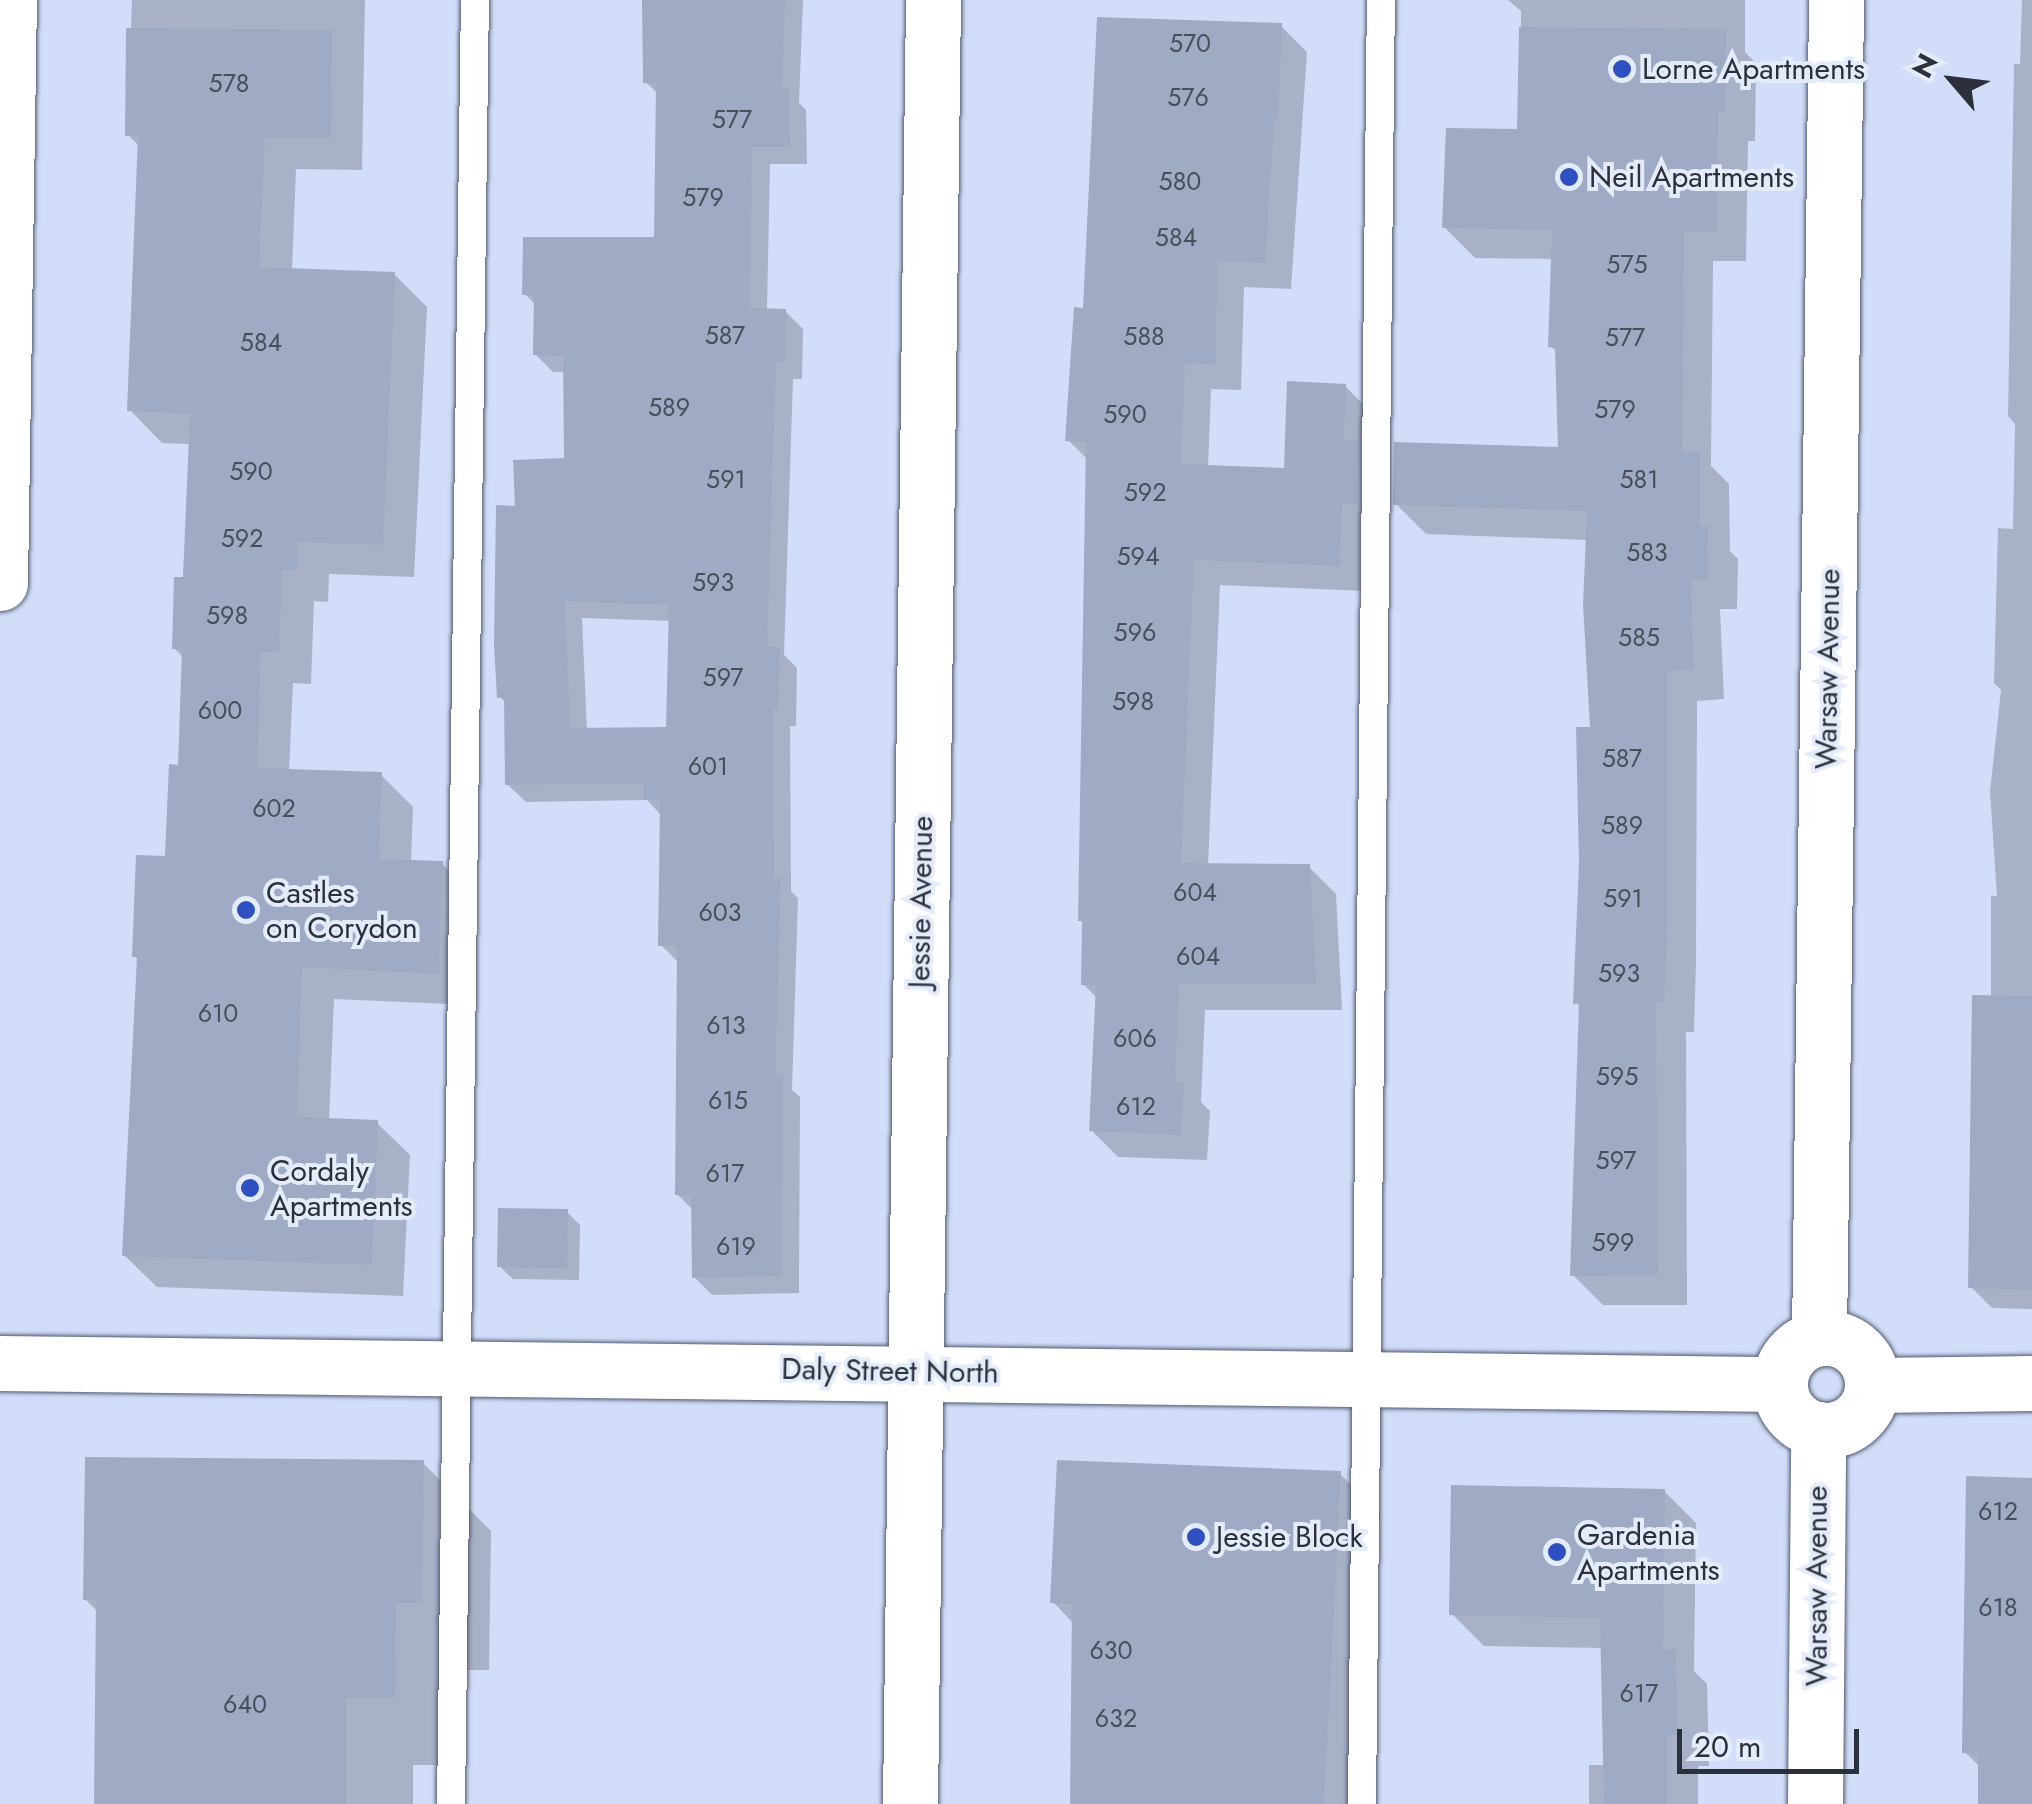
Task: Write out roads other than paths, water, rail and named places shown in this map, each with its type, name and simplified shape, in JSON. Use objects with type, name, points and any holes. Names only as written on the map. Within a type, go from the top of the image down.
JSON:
[{"type":"street","points":[[0,583],[8,0]]},
{"type":"street","name":"Jessie Avenue","points":[[910,1804],[933,0]]},
{"type":"street","name":"Warsaw Avenue","points":[[1819,1338],[1836,0]]},
{"type":"street","points":[[1832,1337],[1860,1351],[1872,1385],[1865,1408],[1856,1420],[1843,1427],[1818,1429],[1790,1412],[1780,1384],[1790,1354],[1819,1338],[1832,1337]]},
{"type":"street","name":"Daly Street North","points":[[0,1363],[1780,1384]]},
{"type":"street","points":[[1872,1385],[2032,1383]]},
{"type":"street","name":"Warsaw Avenue","points":[[1815,1804],[1818,1429]]},
{"type":"lane","points":[[451,1804],[474,0]]},
{"type":"lane","points":[[1362,1804],[1381,0]]},
{"type":"place","name":"Lorne Apartments","points":[[1622,69]]},
{"type":"place","name":"Neil Apartments","points":[[1569,177]]},
{"type":"place","name":"Castles on Corydon","points":[[246,910]]},
{"type":"place","name":"Cordaly Apartments","points":[[250,1188]]},
{"type":"place","name":"Jessie Block","points":[[1196,1537]]},
{"type":"place","name":"Gardenia Apartments","points":[[1557,1552]]}]
